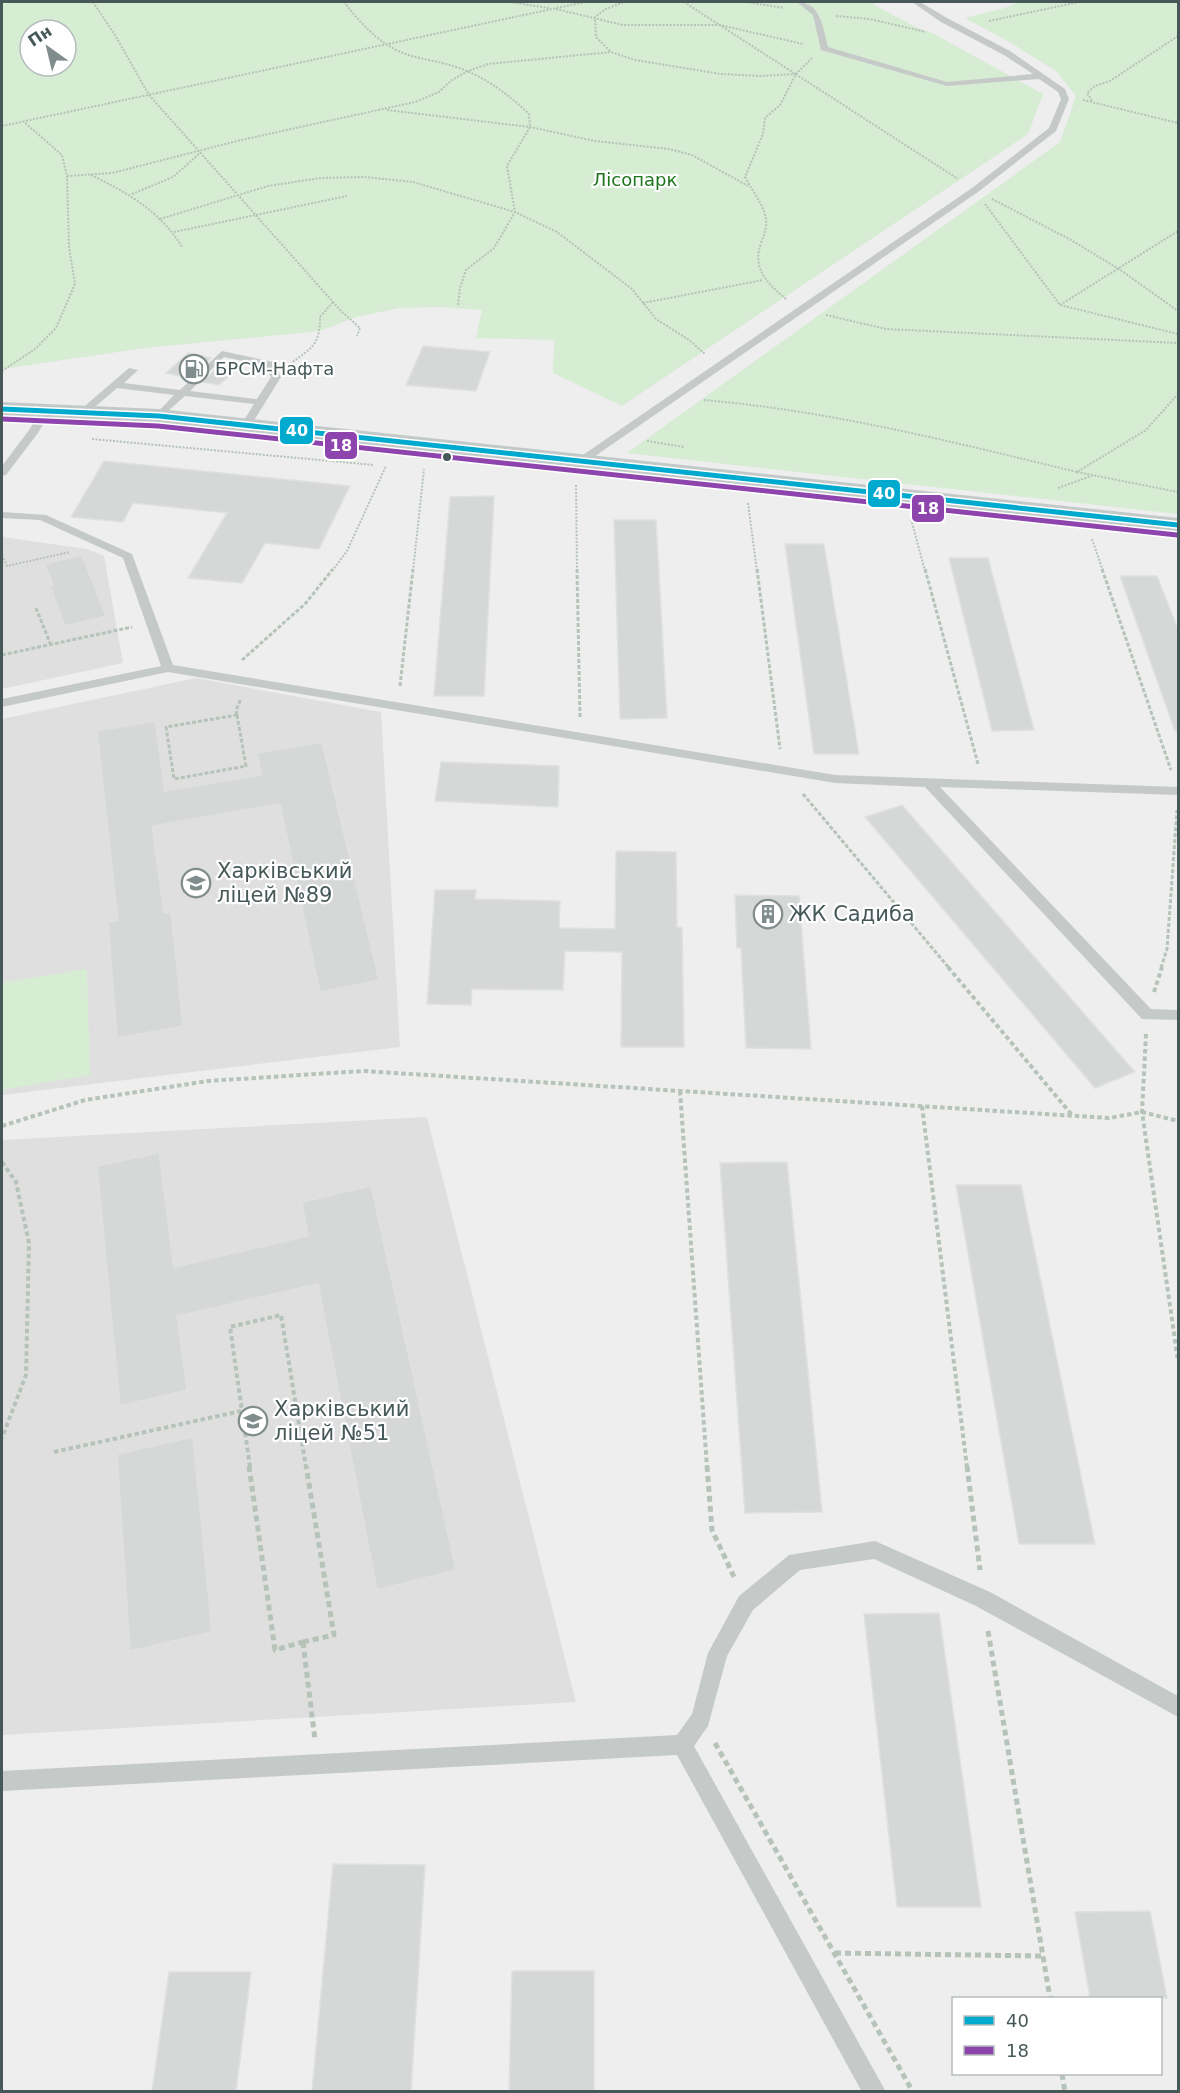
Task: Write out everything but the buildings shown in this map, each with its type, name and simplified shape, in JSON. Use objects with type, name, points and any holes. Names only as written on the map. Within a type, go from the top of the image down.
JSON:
[{"type":"main road","points":[[2,409],[47,409],[159,416],[584,459],[1179,525]]},
{"type":"lane","points":[[800,2],[816,14],[824,48],[857,60],[947,84],[1043,76]]},
{"type":"lane","points":[[584,459],[975,190],[1053,129],[1065,99],[1062,91],[1007,53],[927,11],[916,2]]},
{"type":"lane","points":[[159,416],[222,354],[269,364],[276,377],[246,425]]},
{"type":"lane","points":[[84,411],[133,370]]},
{"type":"lane","points":[[114,385],[260,402]]},
{"type":"lane","points":[[2,473],[34,431],[47,409]]},
{"type":"lane","points":[[2,516],[42,517],[128,556],[168,668]]},
{"type":"lane","points":[[2,703],[168,668],[835,779],[1178,791]]},
{"type":"lane","points":[[928,782],[1147,1015],[1179,1015]]},
{"type":"lane","points":[[682,1745],[701,1719],[718,1653],[746,1603],[796,1562],[875,1550],[983,1599],[1179,1707]]},
{"type":"lane","points":[[2,1781],[682,1745]]},
{"type":"lane","points":[[682,1745],[875,2091]]},
{"type":"path","points":[[93,2],[115,35],[149,95],[333,302],[360,328],[357,336]]},
{"type":"path","points":[[344,2],[387,45],[434,62],[468,71],[512,97],[529,114],[530,127],[507,166],[515,212],[494,248],[466,270],[460,288],[458,306]]},
{"type":"path","points":[[509,2],[595,17],[623,25],[720,25],[824,48]]},
{"type":"path","points":[[2,126],[585,2]]},
{"type":"path","points":[[595,17],[606,9],[624,2]]},
{"type":"path","points":[[684,2],[975,190],[1119,268],[1179,311]]},
{"type":"path","points":[[746,2],[816,14],[870,20],[934,34],[1079,2]]},
{"type":"path","points":[[595,17],[596,36],[611,52]]},
{"type":"path","points":[[1179,36],[1110,81],[1095,86],[1087,93],[1092,101],[1132,113],[1179,123]]},
{"type":"path","points":[[67,176],[112,173],[416,102],[439,92],[452,80],[468,71],[488,64],[611,52],[635,60],[721,74],[760,76],[796,74]]},
{"type":"path","points":[[796,74],[780,105],[765,118],[763,134],[745,177],[765,214],[767,227],[758,252],[758,266],[763,280],[801,309],[886,329],[1179,343]]},
{"type":"path","points":[[382,109],[530,127],[567,136],[669,149],[692,155],[749,187]]},
{"type":"path","points":[[2,371],[35,349],[56,328],[75,284],[69,248],[67,176],[62,155],[47,146],[40,134],[24,122]]},
{"type":"path","points":[[132,194],[172,177],[199,152]]},
{"type":"path","points":[[90,175],[132,194],[174,232],[182,247]]},
{"type":"path","points":[[160,219],[268,186],[320,178],[365,177],[412,182],[515,212],[557,232],[632,290],[656,319],[689,340],[719,367]]},
{"type":"path","points":[[975,190],[1060,306],[1179,334]]},
{"type":"path","points":[[174,232],[347,196]]},
{"type":"path","points":[[1060,306],[1179,231]]},
{"type":"path","points":[[643,303],[763,280]]},
{"type":"path","points":[[276,377],[315,344],[320,335],[320,317],[333,302]]},
{"type":"path","points":[[1077,472],[1146,430],[1179,394]]},
{"type":"path","points":[[674,398],[765,407],[890,427],[1077,472],[1179,492]]},
{"type":"path","points":[[223,677],[305,604],[347,551],[386,466]]},
{"type":"path","points":[[398,706],[424,469]]},
{"type":"path","points":[[576,485],[580,736]]},
{"type":"path","points":[[748,503],[783,770],[1073,1115]]},
{"type":"path","points":[[910,519],[984,784]]},
{"type":"path","points":[[1092,538],[1178,791],[1167,949],[1147,1015],[1142,1112],[1179,1361]]},
{"type":"path","points":[[2,555],[7,566],[99,544]]},
{"type":"path","points":[[36,608],[50,644]]},
{"type":"path","points":[[2,656],[151,623]]},
{"type":"path","points":[[237,715],[166,727],[174,779],[246,766],[237,715],[236,711],[247,681]]},
{"type":"path","points":[[2,1126],[85,1100],[208,1082],[363,1071],[1109,1118],[1142,1112],[1179,1121]]},
{"type":"path","points":[[680,1091],[712,1530],[746,1603]]},
{"type":"path","points":[[922,1106],[983,1599],[1050,1997]]},
{"type":"path","points":[[2,1162],[16,1182],[30,1243],[26,1375],[2,1438]]},
{"type":"path","points":[[281,1315],[334,1635],[303,1642],[275,1650],[230,1327],[281,1315]]},
{"type":"path","points":[[54,1452],[241,1411]]},
{"type":"path","points":[[303,1642],[318,1764]]},
{"type":"path","points":[[701,1719],[913,2091]]},
{"type":"path","points":[[835,1953],[1043,1956]]},
{"type":"path","points":[[1062,2075],[1065,2091]]},
{"type":"shaded area","points":[[2,537],[87,549],[104,556],[123,663],[2,689]]},
{"type":"shaded area","name":"Харківський ліцей №89","points":[[196,678],[381,712],[400,1047],[2,1095],[2,719]]},
{"type":"shaded area","name":"Харківський ліцей №51","points":[[427,1117],[576,1702],[2,1735],[2,1140]]},
{"type":"green space","name":"Лісопарк","points":[[2,2],[872,2],[1043,94],[1028,134],[622,406],[553,373],[554,340],[476,338],[482,310],[439,307],[400,308],[356,317],[320,331],[145,348],[2,369]]},
{"type":"green space","points":[[1019,2],[1178,2],[1178,514],[627,453],[1060,142],[1076,96],[1056,71],[965,18]]},
{"type":"green space","points":[[87,969],[90,1075],[2,1090],[2,982]]},
{"type":"transit line","name":"40","points":[[2,409],[159,416],[1178,525]]},
{"type":"transit line","name":"18","points":[[2,419],[158,426],[1177,535]]},
{"type":"place","name":"БРСМ-Нафта","points":[[194,369]]},
{"type":"place","name":"Харківський ліцей №89","points":[[196,883]]},
{"type":"place","name":"ЖК Садиба","points":[[768,914]]},
{"type":"place","name":"Харківський ліцей №51","points":[[253,1421]]}]
